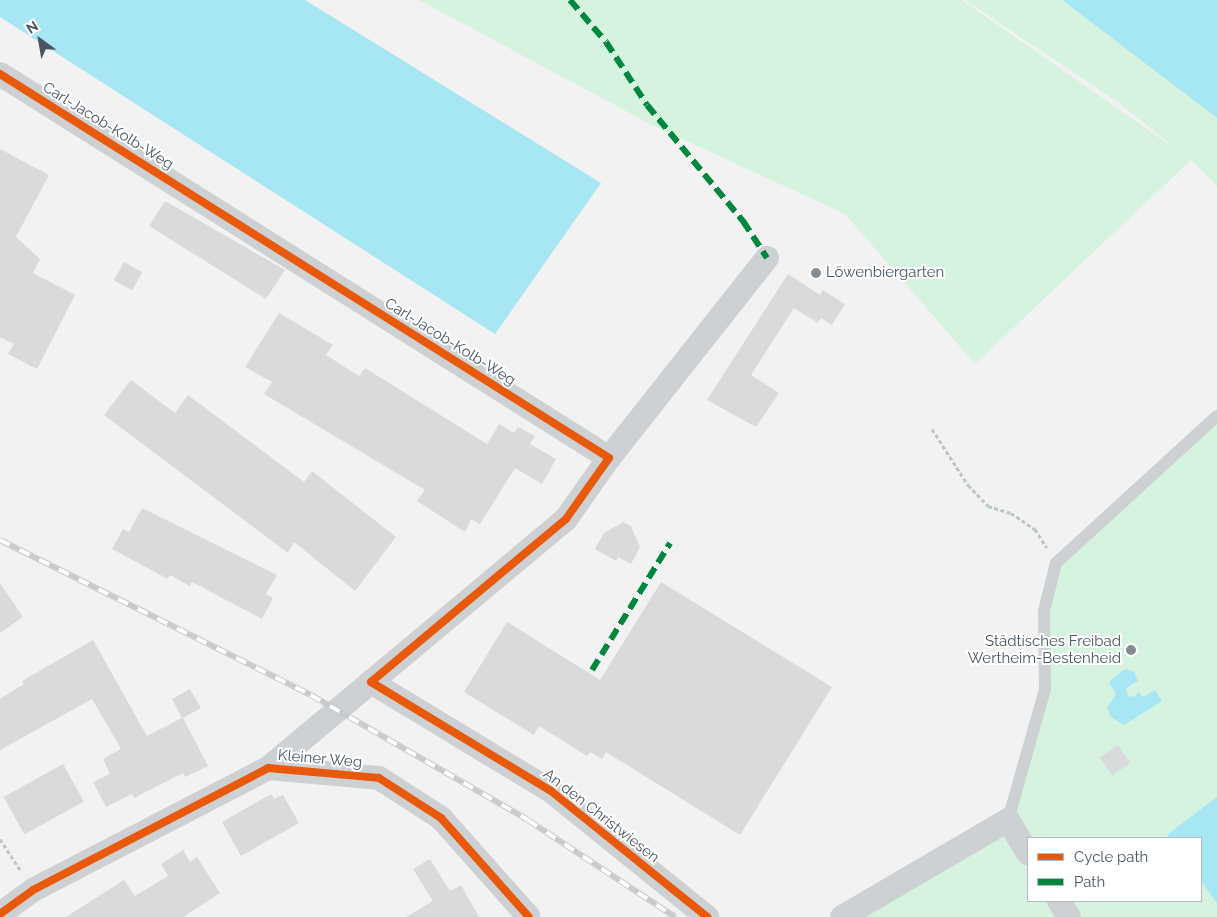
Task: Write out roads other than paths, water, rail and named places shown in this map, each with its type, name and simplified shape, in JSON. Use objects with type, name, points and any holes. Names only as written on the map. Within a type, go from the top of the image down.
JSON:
[{"type":"street","name":"Carl-Jacob-Kolb-Weg","points":[[0,74],[609,458]]},
{"type":"street","points":[[268,768],[566,519],[609,458],[767,258]]},
{"type":"street","name":"An den Christwiesen","points":[[371,682],[551,791],[707,917]]},
{"type":"street","name":"Kleiner Weg","points":[[0,914],[32,890],[268,768],[379,778],[441,818],[529,917]]},
{"type":"street","points":[[842,917],[1008,820],[1027,850]]},
{"type":"street","points":[[1060,902],[1069,917]]},
{"type":"lane","points":[[1008,820],[1046,688],[1044,611],[1056,563],[1217,416]]},
{"type":"water","points":[[0,0],[305,0],[601,183],[495,334],[0,17]]},
{"type":"water","points":[[1062,0],[1217,0],[1217,118]]},
{"type":"water","points":[[1125,669],[1134,672],[1138,681],[1126,688],[1128,696],[1134,697],[1138,692],[1143,697],[1155,690],[1162,701],[1124,725],[1111,717],[1107,708],[1116,694],[1109,682]]},
{"type":"water","points":[[1217,797],[1217,903],[1202,882],[1202,837],[1168,837],[1167,835]]},
{"type":"railway","points":[[0,540],[311,695],[528,820],[675,917]]},
{"type":"place","name":"Löwenbiergarten","points":[[816,273]]},
{"type":"place","name":"Städtisches Freibad Wertheim-Bestenheid","points":[[1131,650]]}]
